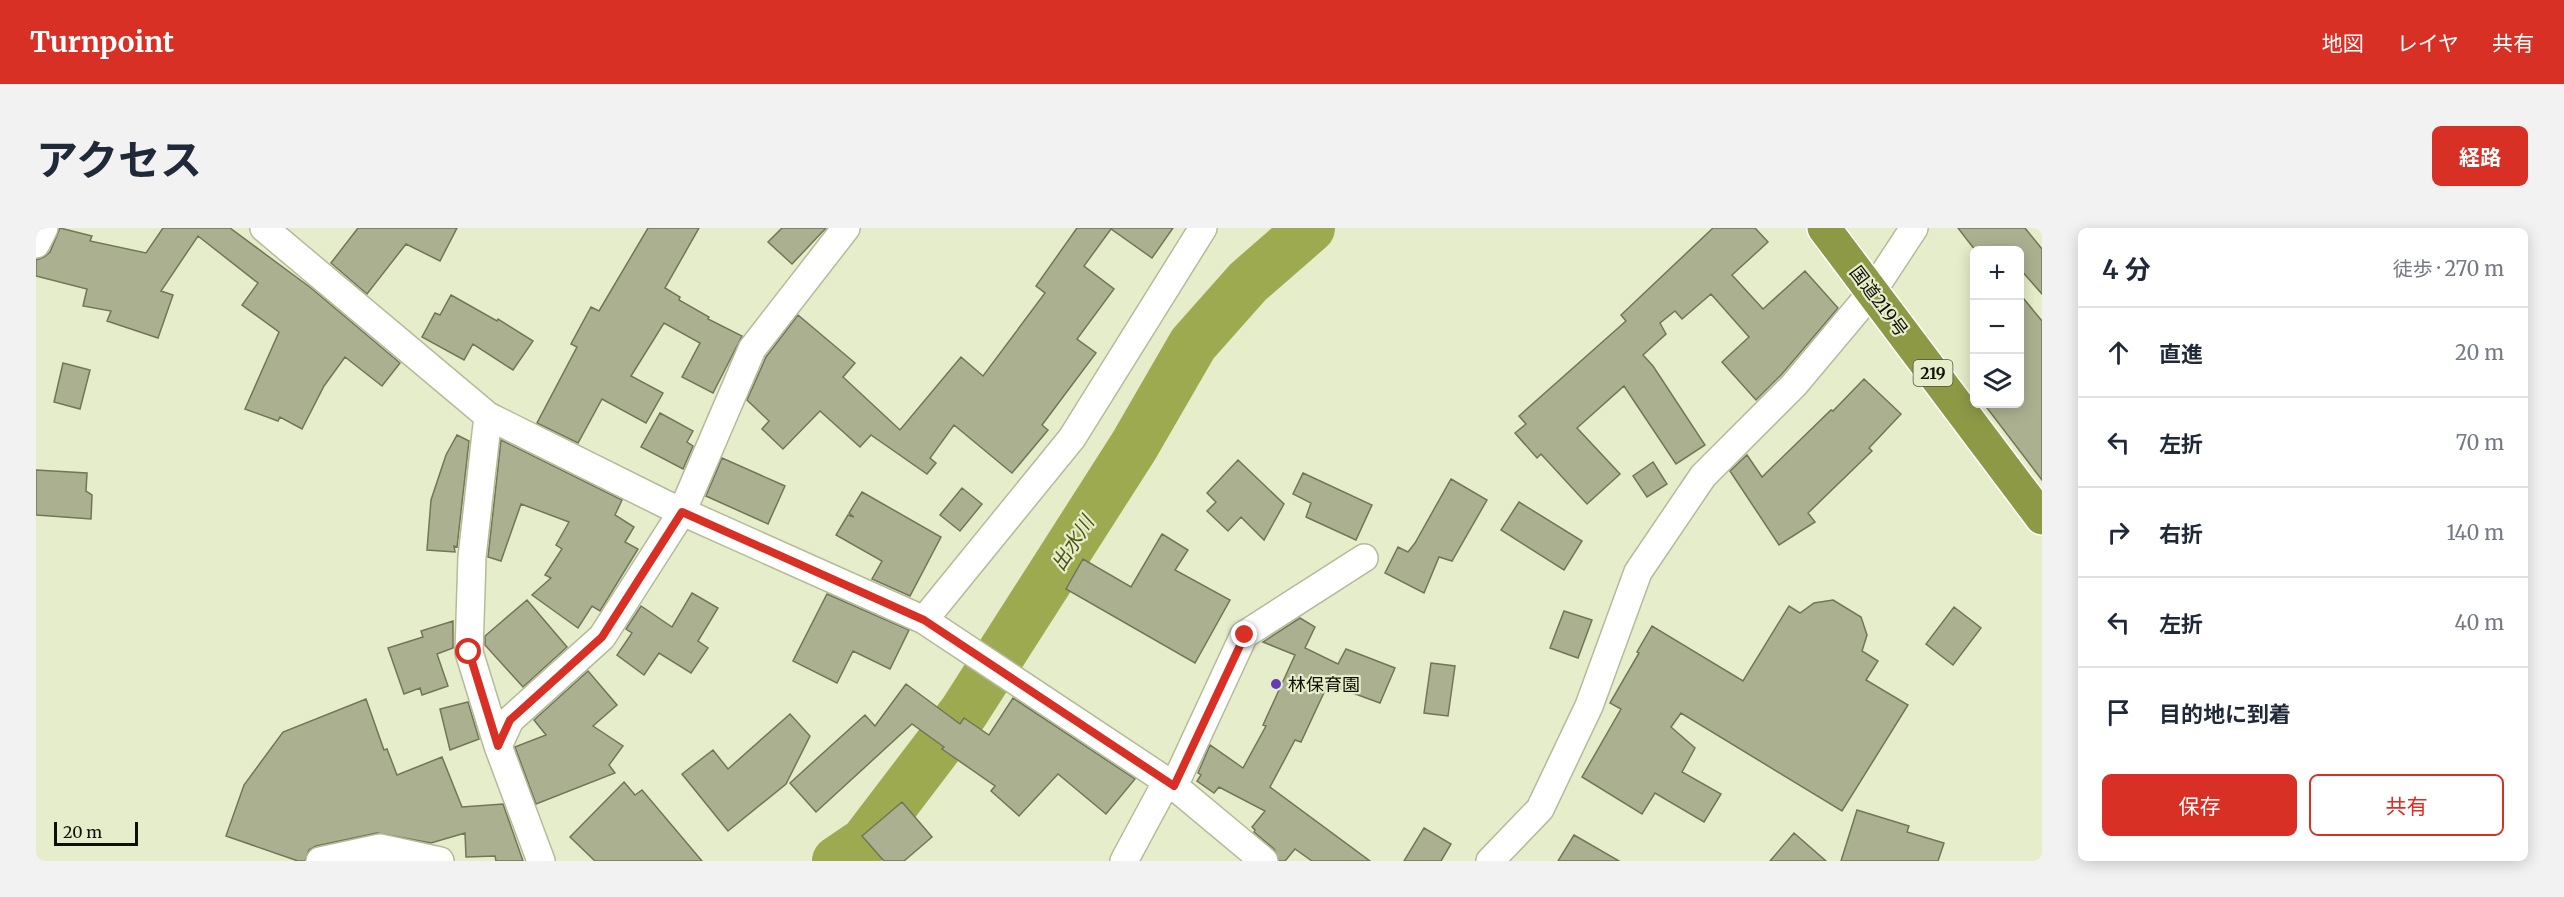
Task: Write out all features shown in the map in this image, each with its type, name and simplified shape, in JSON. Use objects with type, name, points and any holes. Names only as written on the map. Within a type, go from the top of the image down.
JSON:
[{"type":"highway","name":"国道219号","points":[[1824,228],[2042,519]]},
{"type":"street","points":[[36,244],[44,228]]},
{"type":"street","points":[[264,228],[488,416],[682,512],[924,620],[1170,783],[1264,861]]},
{"type":"street","points":[[498,746],[510,720],[602,637],[682,512],[752,349],[846,228]]},
{"type":"street","points":[[1490,861],[1540,809],[1589,706],[1638,572],[1644,562],[1703,476],[1794,385],[1872,292],[1914,228]]},
{"type":"street","points":[[924,620],[1072,438],[1194,232]]},
{"type":"street","points":[[488,416],[472,557],[469,652],[498,746],[541,861]]},
{"type":"street","points":[[1124,861],[1170,783],[1245,635],[1364,558]]},
{"type":"street","points":[[320,861],[380,848],[440,861]]},
{"type":"building","points":[[60,228],[92,236],[90,241],[146,253],[163,228],[230,228],[311,288],[400,363],[382,386],[345,357],[324,386],[302,429],[280,417],[278,421],[245,409],[279,332],[242,305],[258,283],[198,236],[161,291],[173,295],[158,338],[107,321],[111,311],[83,306],[87,289],[36,276],[36,260],[50,252]]},
{"type":"building","points":[[358,228],[457,228],[440,261],[406,244],[367,294],[331,263]]},
{"type":"building","points":[[648,228],[699,228],[665,288],[680,297],[679,300],[709,317],[708,319],[742,336],[713,393],[682,377],[700,343],[664,323],[631,376],[663,393],[646,423],[602,399],[578,443],[537,423],[577,347],[571,344],[591,307],[599,311]]},
{"type":"building","points":[[782,228],[826,228],[792,264],[768,242]]},
{"type":"building","points":[[1077,228],[1173,228],[1152,258],[1111,229],[1084,266],[1114,289],[1077,339],[1096,353],[1042,425],[1048,430],[1012,473],[954,425],[930,458],[936,463],[927,474],[871,435],[860,447],[820,411],[783,449],[762,429],[769,421],[747,400],[766,357],[798,315],[855,363],[843,377],[900,430],[961,357],[983,376],[1045,293],[1036,286]]},
{"type":"building","points":[[1713,228],[1755,228],[1768,242],[1732,275],[1763,309],[1805,271],[1838,308],[1782,374],[1756,400],[1722,362],[1749,337],[1711,294],[1682,319],[1675,311],[1660,323],[1666,334],[1643,355],[1653,366],[1705,445],[1676,464],[1624,386],[1577,428],[1620,474],[1587,504],[1541,454],[1537,458],[1515,433],[1526,424],[1519,416],[1626,321],[1621,315]]},
{"type":"building","points":[[1958,228],[2025,228],[2042,249],[2042,294],[2024,274],[2024,246],[1972,246]]},
{"type":"building","points":[[451,295],[497,321],[498,319],[533,341],[513,370],[473,344],[464,360],[422,337],[435,313],[440,315]]},
{"type":"building","points":[[2024,299],[2042,321],[2042,480],[1987,408],[2024,408]]},
{"type":"building","points":[[63,363],[90,370],[80,409],[54,402]]},
{"type":"building","points":[[1864,379],[1901,414],[1869,448],[1872,451],[1808,513],[1815,522],[1779,545],[1730,471],[1747,455],[1762,477]]},
{"type":"building","points":[[660,413],[693,431],[687,442],[693,446],[683,469],[641,447]]},
{"type":"building","points":[[457,435],[469,441],[457,547],[454,546],[455,552],[427,550],[431,500],[446,455]]},
{"type":"building","points":[[501,440],[622,500],[615,515],[634,527],[625,542],[638,549],[600,611],[592,606],[578,628],[532,595],[551,578],[545,575],[562,549],[556,545],[569,522],[521,504],[501,561],[488,557]]},
{"type":"building","points":[[722,458],[785,486],[768,524],[706,496]]},
{"type":"building","points":[[1238,460],[1284,504],[1264,540],[1241,517],[1228,531],[1207,511],[1216,502],[1207,493]]},
{"type":"building","points":[[1653,462],[1667,484],[1647,497],[1633,476]]},
{"type":"building","points":[[36,470],[87,473],[86,491],[92,495],[91,519],[36,515]]},
{"type":"building","points":[[1303,473],[1372,505],[1356,540],[1306,517],[1311,503],[1293,494]]},
{"type":"building","points":[[1451,479],[1487,500],[1452,561],[1439,557],[1424,593],[1385,573],[1398,547],[1408,552],[1415,543]]},
{"type":"building","points":[[962,488],[982,504],[960,531],[940,515]]},
{"type":"building","points":[[862,492],[941,537],[910,596],[872,579],[882,561],[836,535],[848,515],[854,517],[849,513]]},
{"type":"building","points":[[1519,502],[1582,541],[1564,570],[1501,530]]},
{"type":"building","points":[[1162,534],[1188,550],[1175,570],[1230,600],[1195,663],[1066,589],[1083,559],[1131,587]]},
{"type":"building","points":[[692,593],[718,608],[698,641],[708,648],[691,673],[659,653],[644,675],[617,655],[632,633],[626,629],[641,606],[672,627]]},
{"type":"building","points":[[827,594],[909,630],[890,669],[853,651],[837,683],[793,661]]},
{"type":"building","points":[[527,600],[567,647],[523,687],[485,645],[485,636]]},
{"type":"building","points":[[1833,600],[1861,617],[1867,635],[1862,651],[1878,661],[1866,680],[1908,705],[1842,811],[1681,713],[1671,727],[1695,748],[1682,772],[1721,794],[1704,822],[1655,793],[1642,814],[1582,777],[1621,709],[1610,703],[1652,626],[1743,681],[1789,606],[1800,613],[1814,603]]},
{"type":"building","points":[[1954,607],[1981,628],[1953,665],[1926,644]]},
{"type":"building","points":[[1564,611],[1592,620],[1578,658],[1550,648]]},
{"type":"building","points":[[1300,618],[1315,627],[1305,648],[1338,664],[1346,649],[1395,668],[1380,703],[1328,684],[1301,742],[1295,740],[1270,787],[1370,861],[1312,861],[1295,849],[1285,861],[1279,861],[1274,849],[1254,832],[1252,827],[1265,811],[1219,787],[1214,793],[1197,781],[1210,745],[1243,768],[1266,726],[1263,725],[1295,655],[1263,642]]},
{"type":"building","points":[[453,621],[453,648],[437,654],[448,686],[422,695],[420,688],[404,694],[388,648],[423,637],[421,631]]},
{"type":"building","points":[[1431,663],[1455,666],[1448,716],[1424,713]]},
{"type":"building","points":[[588,671],[617,705],[593,726],[623,746],[609,765],[615,773],[536,804],[515,747],[546,735],[534,720]]},
{"type":"building","points":[[906,684],[960,724],[964,718],[989,735],[1013,698],[1135,779],[1106,814],[1058,774],[1019,816],[991,791],[995,786],[942,749],[944,747],[912,724],[816,812],[790,783],[865,715],[875,726]]},
{"type":"building","points":[[366,699],[384,750],[387,749],[397,775],[442,757],[462,807],[503,804],[523,861],[496,861],[495,856],[466,857],[465,833],[431,843],[377,833],[316,846],[309,850],[305,861],[298,861],[226,836],[244,785],[283,732]]},
{"type":"building","points":[[468,702],[479,739],[450,750],[440,709]]},
{"type":"building","points":[[790,714],[810,736],[786,784],[728,831],[682,774],[713,750],[728,769]]},
{"type":"building","points":[[624,782],[635,795],[642,790],[702,861],[595,861],[570,837]]},
{"type":"building","points":[[902,802],[932,837],[904,861],[884,861],[862,836]]},
{"type":"building","points":[[1857,810],[1909,826],[1907,832],[1944,843],[1938,861],[1841,861]]},
{"type":"building","points":[[1424,828],[1451,844],[1441,861],[1404,861]]},
{"type":"building","points":[[1794,833],[1826,861],[1770,861]]},
{"type":"building","points":[[1574,835],[1619,861],[1558,861]]},
{"type":"waterway","name":"出水川","points":[[837,861],[865,842],[964,712],[1134,446],[1193,344],[1248,282],[1310,228]]},
{"type":"place","name":"林保育園","points":[[1276,684]]},
{"type":"route","points":[[469,652],[498,746],[510,720],[602,637],[682,512],[924,620],[1174,786],[1245,635]]}]
